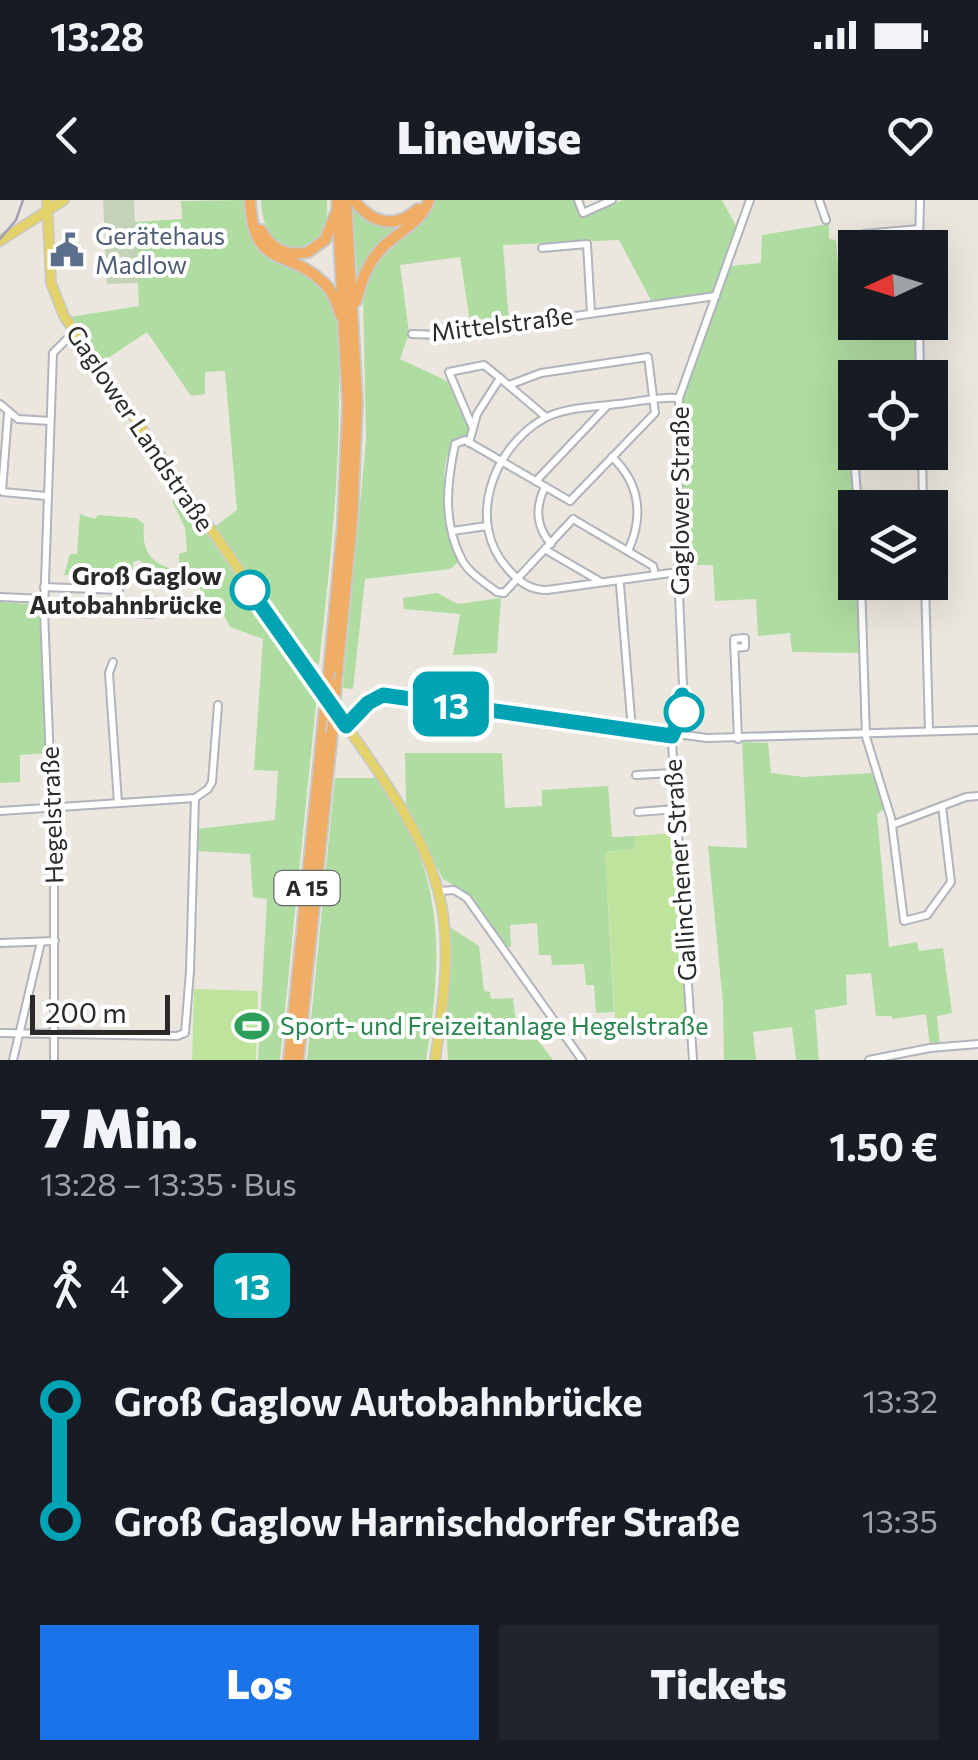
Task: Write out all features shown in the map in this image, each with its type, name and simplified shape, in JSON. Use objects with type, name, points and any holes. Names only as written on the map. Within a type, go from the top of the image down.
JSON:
[{"type":"highway","points":[[253,200],[264,237],[281,251],[293,254],[320,245],[344,202],[384,223],[408,218],[427,200]]},
{"type":"highway","points":[[253,200],[253,228],[261,244],[278,258],[321,280],[334,297],[345,326]]},
{"type":"highway","points":[[353,311],[373,259],[418,219],[427,200]]},
{"type":"highway","name":"A 15","points":[[298,1060],[354,482],[357,401],[344,202]]},
{"type":"highway","name":"A 15","points":[[289,1060],[346,468],[344,202]]},
{"type":"main road","name":"Gaglower Landstraße","points":[[47,200],[50,283],[74,332],[416,830],[440,891],[447,970],[435,1060]]},
{"type":"main road","points":[[0,241],[64,200]]},
{"type":"street","points":[[578,200],[583,213],[612,200]]},
{"type":"street","name":"Gaglower Straße","points":[[673,738],[682,695],[679,398],[750,200]]},
{"type":"street","points":[[819,200],[826,220]]},
{"type":"street","points":[[908,230],[919,229],[920,200]]},
{"type":"street","name":"Mittelstraße","points":[[542,248],[587,244],[591,313]]},
{"type":"street","name":"Mittelstraße","points":[[412,334],[440,335],[716,296]]},
{"type":"street","name":"Hegelstraße","points":[[54,1060],[55,942],[44,598],[46,496],[54,350],[74,332]]},
{"type":"street","points":[[510,385],[540,372],[648,357],[654,413],[570,501]]},
{"type":"street","points":[[472,426],[449,372],[484,365],[546,418]]},
{"type":"street","points":[[469,443],[482,403],[500,378]]},
{"type":"street","points":[[678,572],[539,590],[518,579],[496,553],[487,526],[488,494],[501,461],[529,430],[546,418],[679,398]]},
{"type":"street","points":[[0,404],[18,420],[50,422]]},
{"type":"street","points":[[536,481],[608,406]]},
{"type":"street","points":[[8,414],[1,491],[46,496]]},
{"type":"street","points":[[570,501],[469,443],[462,440],[455,444],[446,484],[452,531],[463,561],[497,592],[504,593],[573,519]]},
{"type":"street","points":[[612,457],[623,466],[636,494],[638,518],[628,551]]},
{"type":"street","points":[[545,487],[538,514],[549,547],[602,582]]},
{"type":"street","points":[[570,501],[573,519]]},
{"type":"street","points":[[573,519],[654,566],[654,575]]},
{"type":"street","points":[[452,531],[487,526]]},
{"type":"street","points":[[620,585],[632,730]]},
{"type":"street","points":[[44,587],[120,590],[119,612],[152,614]]},
{"type":"street","points":[[0,597],[44,598]]},
{"type":"street","points":[[862,600],[866,734],[892,826],[904,921],[927,915],[950,882],[942,806]]},
{"type":"street","points":[[925,600],[929,731]]},
{"type":"street","points":[[734,648],[738,738]]},
{"type":"street","points":[[113,662],[110,672],[118,803]]},
{"type":"street","points":[[346,726],[368,703],[383,695],[673,738],[978,730]]},
{"type":"street","points":[[0,811],[195,798],[212,782],[218,706]]},
{"type":"street","name":"Gallinchener Straße","points":[[673,738],[693,1060]]},
{"type":"street","points":[[636,775],[674,773]]},
{"type":"street","points":[[892,826],[966,797],[978,796]]},
{"type":"street","points":[[0,1032],[177,1036],[185,1033],[195,798]]},
{"type":"street","points":[[638,812],[676,809]]},
{"type":"street","points":[[440,891],[454,890],[467,898],[582,1060]]},
{"type":"street","points":[[13,1060],[41,942]]},
{"type":"street","points":[[0,943],[55,942]]},
{"type":"street","points":[[868,1060],[978,1044]]},
{"type":"green space","points":[[103,200],[134,200],[138,283],[107,284]]},
{"type":"green space","points":[[245,200],[258,247],[322,287],[332,303],[337,325],[337,463],[319,664],[308,661],[213,528],[237,510],[225,371],[205,372],[205,394],[191,396],[147,332],[101,363],[70,317],[139,306],[135,222],[182,219],[181,201]]},
{"type":"green space","points":[[261,200],[327,200],[324,230],[314,242],[284,248],[266,227]]},
{"type":"green space","points":[[434,200],[575,200],[583,217],[623,200],[722,200],[736,226],[712,294],[652,302],[619,240],[503,245],[509,323],[471,328],[460,257],[400,265],[409,333],[400,359],[447,381],[470,427],[468,436],[455,443],[448,455],[445,472],[448,511],[461,560],[450,569],[365,579],[353,689],[343,688],[366,440],[363,289],[374,264],[423,220]]},
{"type":"green space","points":[[352,203],[364,217],[379,224],[395,225],[413,218],[375,252],[358,279]]},
{"type":"green space","points":[[829,224],[829,239],[836,240],[838,265],[838,340],[918,340],[918,360],[838,360],[838,470],[853,470],[854,490],[838,490],[838,600],[860,600],[862,653],[792,652],[790,633],[758,636],[756,599],[715,601],[713,565],[682,565],[683,399],[730,266],[761,263],[762,235]]},
{"type":"green space","points":[[172,501],[184,501],[317,694],[280,1060],[258,1060],[267,899],[253,897],[250,854],[197,851],[198,829],[275,820],[278,771],[254,770],[263,639],[230,627],[225,617],[205,605],[199,585],[180,577],[159,575],[139,560],[133,562],[133,574],[128,577],[64,575],[70,554],[77,554],[80,514],[95,519],[98,515],[136,518],[144,524],[144,543],[150,556],[179,570],[179,554],[187,551],[185,528]]},
{"type":"green space","points":[[437,593],[458,604],[501,598],[497,653],[453,655],[460,614],[404,609],[403,598]]},
{"type":"green space","points":[[0,602],[41,605],[47,753],[20,755],[20,782],[0,783]]},
{"type":"green space","points":[[742,742],[768,743],[771,773],[804,777],[872,773],[886,808],[877,814],[889,947],[917,942],[919,951],[943,948],[952,1013],[937,1016],[940,1046],[930,1047],[926,1014],[893,1019],[876,1016],[871,973],[846,975],[847,1005],[815,1010],[819,1060],[796,1060],[792,1027],[753,1032],[756,1060],[724,1060],[723,1004],[708,846],[747,848]]},
{"type":"green space","points":[[405,753],[502,753],[505,808],[542,806],[542,790],[608,786],[612,837],[635,836],[636,849],[605,852],[614,1012],[596,1013],[594,985],[586,985],[584,964],[552,965],[551,955],[539,955],[537,923],[510,925],[511,947],[507,947],[468,894],[443,879],[406,804]]},
{"type":"green space","points":[[335,778],[376,778],[408,830],[423,865],[435,920],[436,948],[426,1060],[307,1060]]},
{"type":"green space","points":[[676,833],[688,1028],[616,1034],[605,852],[636,849],[635,836]]},
{"type":"green space","points":[[448,926],[479,946],[484,991],[490,992],[491,999],[513,998],[518,1040],[538,1040],[553,1060],[448,1060]]},
{"type":"green space","points":[[194,989],[258,991],[256,1060],[192,1060]]},
{"type":"tram line","points":[[0,239],[16,220],[23,200]]},
{"type":"bus line","name":"13","points":[[250,590],[346,726],[368,703],[383,695],[672,736],[680,717],[682,695],[684,712]]},
{"type":"place","name":"Gerätehaus Madlow","points":[[67,250]]},
{"type":"place","name":"Groß Gaglow Autobahnbrücke","points":[[250,590]]},
{"type":"place","name":"Sport- und Freizeitanlage Hegelstraße","points":[[252,1026]]}]
